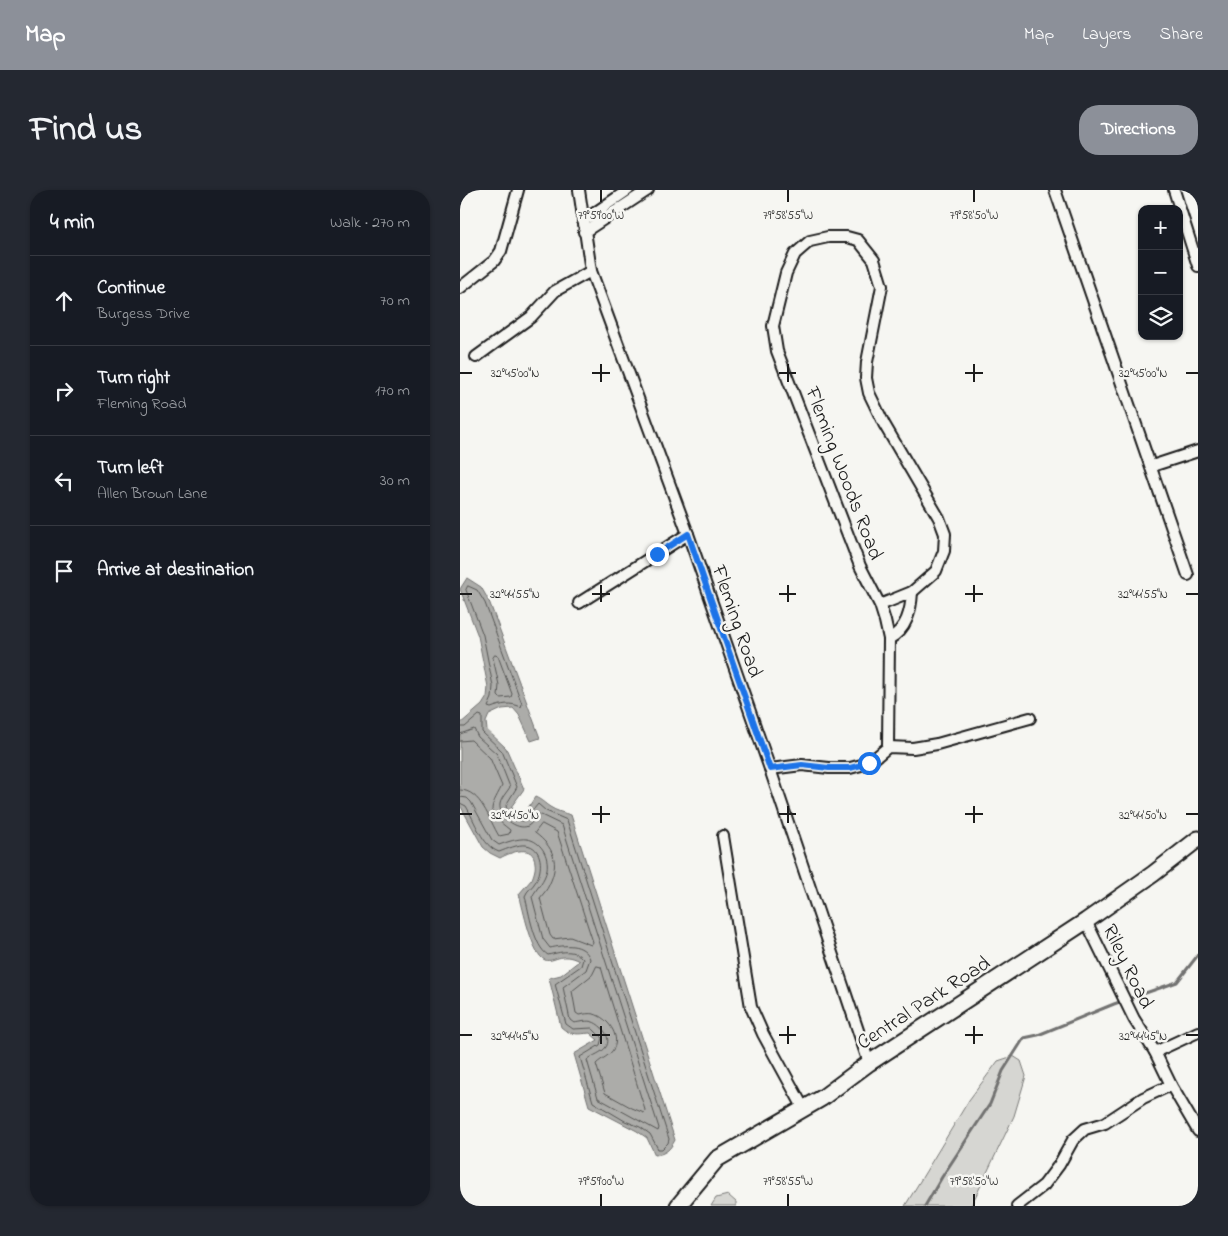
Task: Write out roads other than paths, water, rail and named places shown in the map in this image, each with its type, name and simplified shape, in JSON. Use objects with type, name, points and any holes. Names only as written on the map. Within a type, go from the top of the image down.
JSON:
[{"type":"street","points":[[460,288],[494,262],[501,252],[518,190]]},
{"type":"street","name":"Fleming Road","points":[[579,190],[591,271],[688,534],[770,769],[869,1063]]},
{"type":"street","points":[[583,221],[628,190]]},
{"type":"street","points":[[584,232],[648,190]]},
{"type":"street","points":[[1055,190],[1152,466],[1188,575]]},
{"type":"street","points":[[1174,190],[1198,266]]},
{"type":"street","name":"Fleming Woods Road","points":[[880,605],[912,592],[936,571],[944,551],[945,534],[939,518],[884,424],[869,393],[866,378],[867,362],[882,286],[874,260],[858,240],[848,237],[828,236],[810,242],[796,254],[786,273],[773,326],[778,351],[860,566],[880,605],[889,639],[888,747]]},
{"type":"street","points":[[476,357],[531,317],[554,291],[591,271]]},
{"type":"street","points":[[1152,466],[1198,451]]},
{"type":"street","points":[[579,603],[688,534]]},
{"type":"street","points":[[889,639],[898,634],[906,622],[911,609],[912,592]]},
{"type":"street","points":[[770,769],[802,765],[850,768],[869,763],[888,747],[913,748],[937,744],[1030,718]]},
{"type":"street","points":[[723,836],[751,1007],[763,1034],[804,1108]]},
{"type":"street","name":"Central Park Road","points":[[678,1206],[717,1159],[822,1098],[869,1063],[1086,921],[1153,874],[1198,839]]},
{"type":"street","name":"Riley Road","points":[[1086,921],[1134,1019],[1155,1052],[1171,1085],[1198,1131]]},
{"type":"street","points":[[1155,1052],[1198,1032]]},
{"type":"street","points":[[1017,1206],[1044,1185],[1059,1165],[1073,1140],[1085,1128],[1105,1123],[1143,1098],[1171,1085]]},
{"type":"water","points":[[467,578],[481,587],[489,601],[540,738],[531,741],[519,715],[513,708],[502,709],[489,715],[486,722],[487,730],[506,748],[524,789],[511,807],[523,816],[535,797],[555,810],[571,815],[675,1140],[669,1149],[662,1154],[655,1155],[647,1138],[637,1131],[589,1106],[574,1054],[598,1040],[590,1033],[571,1033],[561,1027],[549,978],[561,975],[579,961],[567,957],[545,960],[540,956],[532,941],[519,894],[532,879],[535,867],[534,857],[526,851],[510,853],[500,858],[490,853],[483,847],[460,805],[460,724],[482,705],[487,697],[488,687],[478,636],[460,589]]},
{"type":"waterway","points":[[925,1206],[990,1104],[1003,1071],[1024,1038],[1038,1035],[1114,1004],[1177,982],[1198,955]]}]
